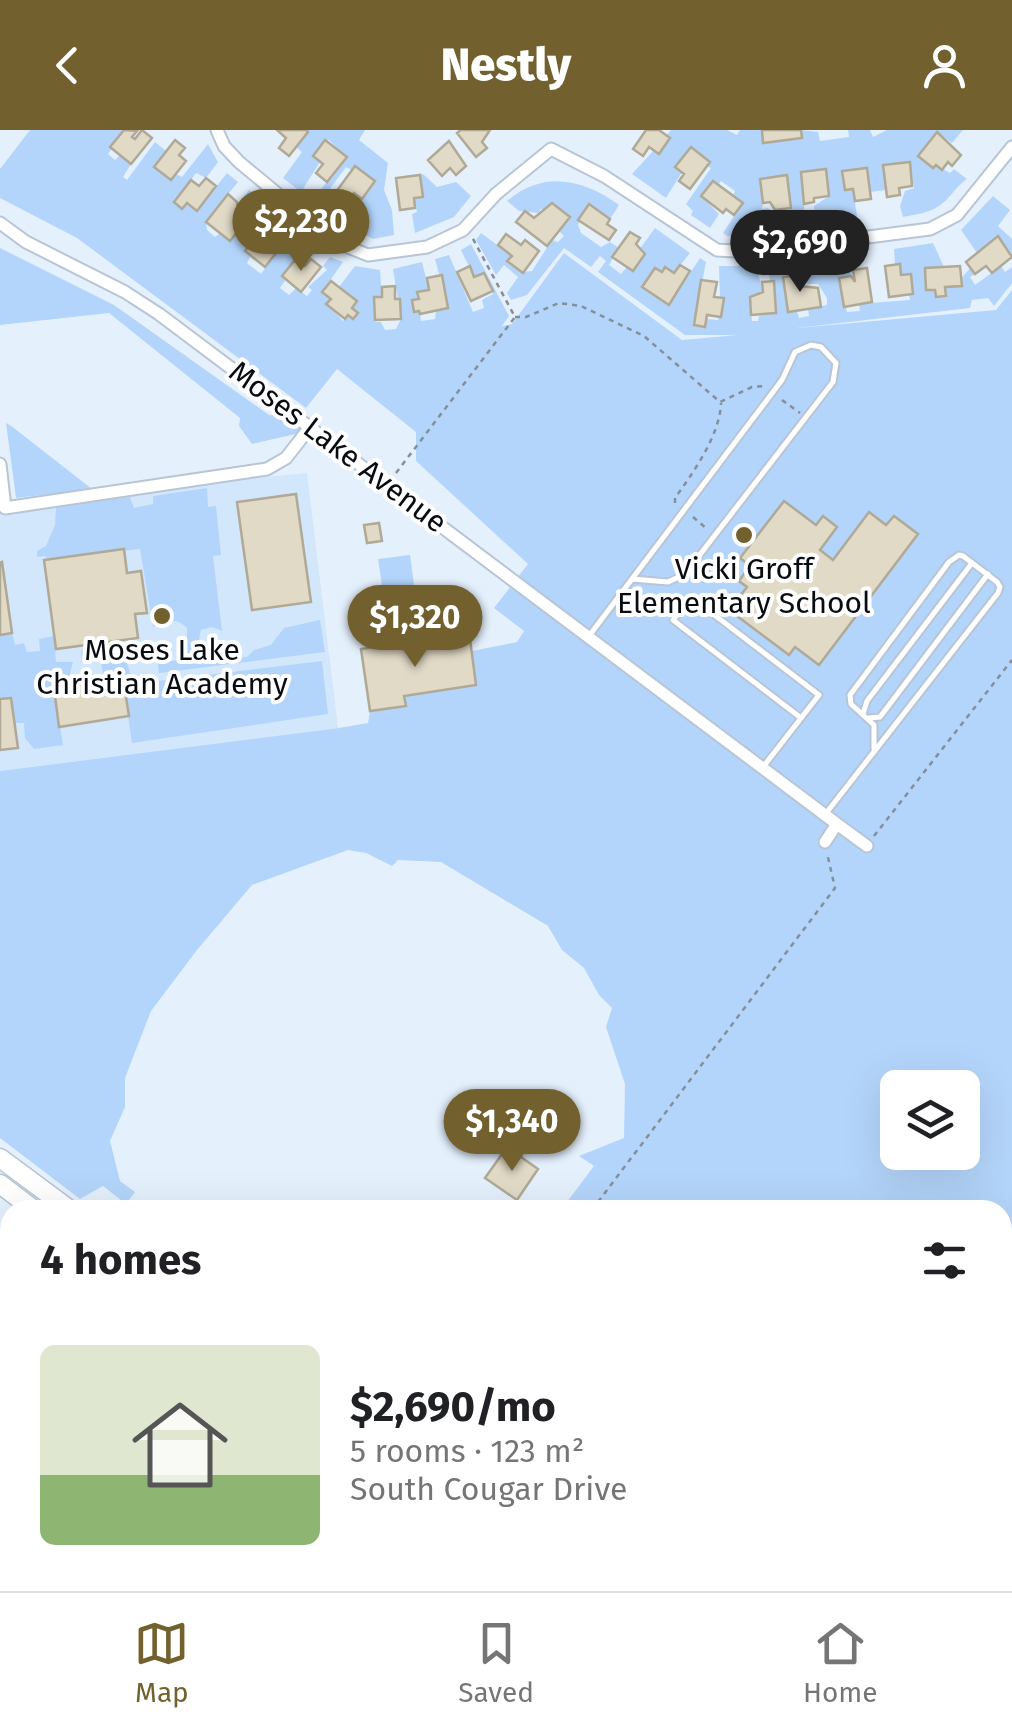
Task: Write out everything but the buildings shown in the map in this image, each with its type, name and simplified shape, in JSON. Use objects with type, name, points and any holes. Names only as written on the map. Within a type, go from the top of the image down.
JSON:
[{"type":"main road","points":[[0,1158],[57,1200]]},
{"type":"main road","points":[[0,1184],[21,1200]]},
{"type":"street","points":[[218,130],[224,146],[239,162],[320,229],[343,245],[368,255],[428,247],[463,230],[496,194],[552,149],[604,176],[714,249],[752,252],[930,229],[957,215],[1012,147]]},
{"type":"street","name":"Moses Lake Avenue","points":[[0,223],[26,242],[148,306],[867,846]]},
{"type":"street","points":[[0,464],[5,508],[267,469],[286,458],[312,426]]},
{"type":"street","points":[[825,842],[838,824]]},
{"type":"lane","points":[[589,636],[772,393],[796,352],[810,344],[822,346],[836,362],[836,373],[686,574],[668,582],[632,579]]},
{"type":"lane","points":[[825,814],[998,593],[1000,587],[988,574],[963,556],[954,557],[850,694],[851,704],[875,730],[874,749]]},
{"type":"lane","points":[[866,716],[867,701],[972,562]]},
{"type":"lane","points":[[866,716],[880,717],[988,574]]},
{"type":"lane","points":[[763,768],[801,718],[819,694],[691,597],[673,620],[801,718]]},
{"type":"path","points":[[473,239],[515,317]]},
{"type":"path","points":[[515,317],[526,317],[559,302],[581,306],[644,336],[720,402],[758,385],[805,418]]},
{"type":"path","points":[[388,484],[515,317]]},
{"type":"path","points":[[867,846],[1012,660]]},
{"type":"path","points":[[600,1200],[835,888],[825,842]]},
{"type":"shaded area","points":[[30,130],[124,130],[108,154],[115,160],[120,155],[131,164],[123,177],[127,180],[155,142],[166,151],[154,167],[171,180],[176,174],[182,177],[208,144],[218,162],[206,178],[196,173],[174,203],[182,209],[187,203],[197,211],[227,173],[238,182],[206,221],[207,230],[215,237],[220,233],[231,241],[247,220],[240,214],[239,202],[249,190],[276,211],[247,263],[261,274],[276,253],[272,243],[286,219],[323,247],[300,265],[293,261],[282,276],[286,279],[280,288],[289,295],[296,288],[307,296],[312,290],[308,287],[327,270],[323,266],[330,257],[343,262],[322,292],[331,299],[327,304],[343,321],[358,313],[352,308],[357,301],[339,287],[355,266],[380,270],[382,297],[374,298],[375,322],[381,322],[385,330],[396,329],[401,319],[393,269],[422,262],[429,290],[417,292],[421,321],[435,319],[436,311],[448,308],[435,259],[449,255],[473,312],[484,308],[482,300],[493,294],[484,273],[474,277],[461,250],[471,244],[509,316],[502,326],[512,324],[564,253],[682,340],[738,335],[685,335],[598,272],[606,261],[600,256],[591,267],[564,248],[527,295],[511,300],[507,293],[518,277],[504,265],[496,275],[476,240],[481,233],[512,256],[508,262],[522,272],[532,271],[552,240],[558,242],[564,236],[559,231],[570,217],[541,209],[538,213],[519,211],[507,201],[521,191],[549,182],[577,184],[619,205],[610,219],[588,204],[578,225],[581,233],[601,247],[610,242],[619,248],[609,265],[621,274],[627,267],[633,270],[645,254],[639,250],[655,228],[690,253],[674,273],[655,268],[642,286],[669,305],[700,258],[706,262],[694,326],[705,327],[706,319],[718,320],[724,299],[720,298],[719,266],[756,266],[763,292],[750,297],[752,321],[776,313],[774,282],[770,281],[768,265],[782,263],[788,312],[797,311],[799,318],[809,316],[808,309],[827,305],[827,298],[818,284],[808,284],[796,275],[795,261],[850,255],[851,276],[840,279],[847,312],[860,311],[859,304],[910,300],[911,274],[901,275],[900,265],[895,265],[894,249],[933,243],[944,267],[925,269],[926,290],[935,290],[936,297],[946,296],[945,287],[961,285],[970,268],[975,274],[970,277],[975,285],[1001,266],[1005,272],[1012,267],[1012,283],[994,306],[988,298],[972,300],[970,308],[797,328],[996,310],[1012,290],[1012,1200],[568,1200],[594,1166],[579,1156],[624,1138],[625,1084],[606,1027],[612,1008],[599,995],[584,968],[562,950],[548,926],[441,862],[398,860],[392,866],[366,853],[348,850],[252,885],[151,1011],[125,1078],[125,1107],[110,1141],[120,1181],[135,1192],[129,1200],[121,1200],[103,1186],[80,1199],[0,1138],[0,771],[368,723],[370,711],[405,706],[404,696],[476,685],[472,651],[517,642],[524,631],[494,608],[528,564],[416,461],[416,432],[337,369],[306,408],[77,238],[0,198],[0,169]]},
{"type":"shaded area","points":[[306,130],[365,130],[359,140],[388,163],[384,190],[392,210],[394,235],[373,239],[334,218],[357,195],[362,199],[375,182],[356,167],[346,167],[317,206],[312,201],[346,157],[329,140],[313,156],[320,162],[301,192],[283,178],[302,152],[296,147]]},
{"type":"shaded area","points":[[671,130],[727,130],[737,135],[740,130],[762,130],[764,143],[801,138],[801,130],[818,132],[820,141],[849,137],[848,130],[870,130],[873,137],[887,130],[963,130],[952,143],[937,132],[918,156],[933,168],[936,165],[950,173],[954,169],[967,179],[939,206],[903,217],[900,206],[905,191],[914,188],[909,162],[884,165],[886,190],[853,189],[858,223],[820,228],[815,222],[814,206],[829,196],[826,169],[801,172],[806,229],[790,231],[787,176],[762,209],[768,208],[776,215],[779,231],[727,236],[723,233],[742,204],[733,196],[735,191],[721,181],[718,185],[712,181],[701,196],[719,214],[710,228],[691,215],[693,211],[686,204],[711,168],[707,166],[710,161],[691,147],[676,167],[682,172],[666,198],[632,174],[670,138],[667,135]]},
{"type":"shaded area","points":[[423,174],[437,187],[456,182],[471,196],[454,217],[415,233],[414,198],[423,196]]},
{"type":"shaded area","points":[[993,196],[1010,210],[998,226],[1012,239],[1012,254],[998,237],[977,253],[961,230]]},
{"type":"shaded area","points":[[0,248],[114,305],[269,415],[285,416],[299,427],[300,433],[252,444],[239,426],[240,418],[109,313],[0,325]]},
{"type":"shaded area","points":[[6,423],[10,425],[92,489],[16,498]]},
{"type":"shaded area","name":"Moses Lake Christian Academy","points":[[307,473],[338,728],[0,771],[0,503]]},
{"type":"shaded area","points":[[207,488],[208,507],[216,506],[221,555],[213,556],[222,631],[212,627],[201,630],[197,650],[205,660],[247,657],[254,650],[271,645],[284,628],[320,620],[325,652],[159,673],[157,657],[165,662],[179,660],[187,653],[187,628],[171,621],[153,627],[140,549],[37,557],[55,525],[56,507],[130,497],[134,508],[153,504],[153,496]]},
{"type":"shaded area","points":[[410,555],[417,607],[386,612],[378,559]]},
{"type":"shaded area","points":[[12,633],[15,645],[24,643],[27,652],[40,651],[39,639],[54,636],[56,662],[73,662],[67,686],[54,689],[63,745],[34,749],[25,738],[24,723],[14,723],[11,698],[0,699],[0,635]]},
{"type":"shaded area","points":[[121,645],[131,675],[124,683],[122,678],[104,681],[101,662],[82,662],[81,651]]},
{"type":"shaded area","points":[[322,661],[328,714],[132,743],[125,695],[142,683]]},
{"type":"place","name":"Vicki Groff Elementary School","points":[[744,535]]},
{"type":"place","name":"Moses Lake Christian Academy","points":[[162,616]]}]
